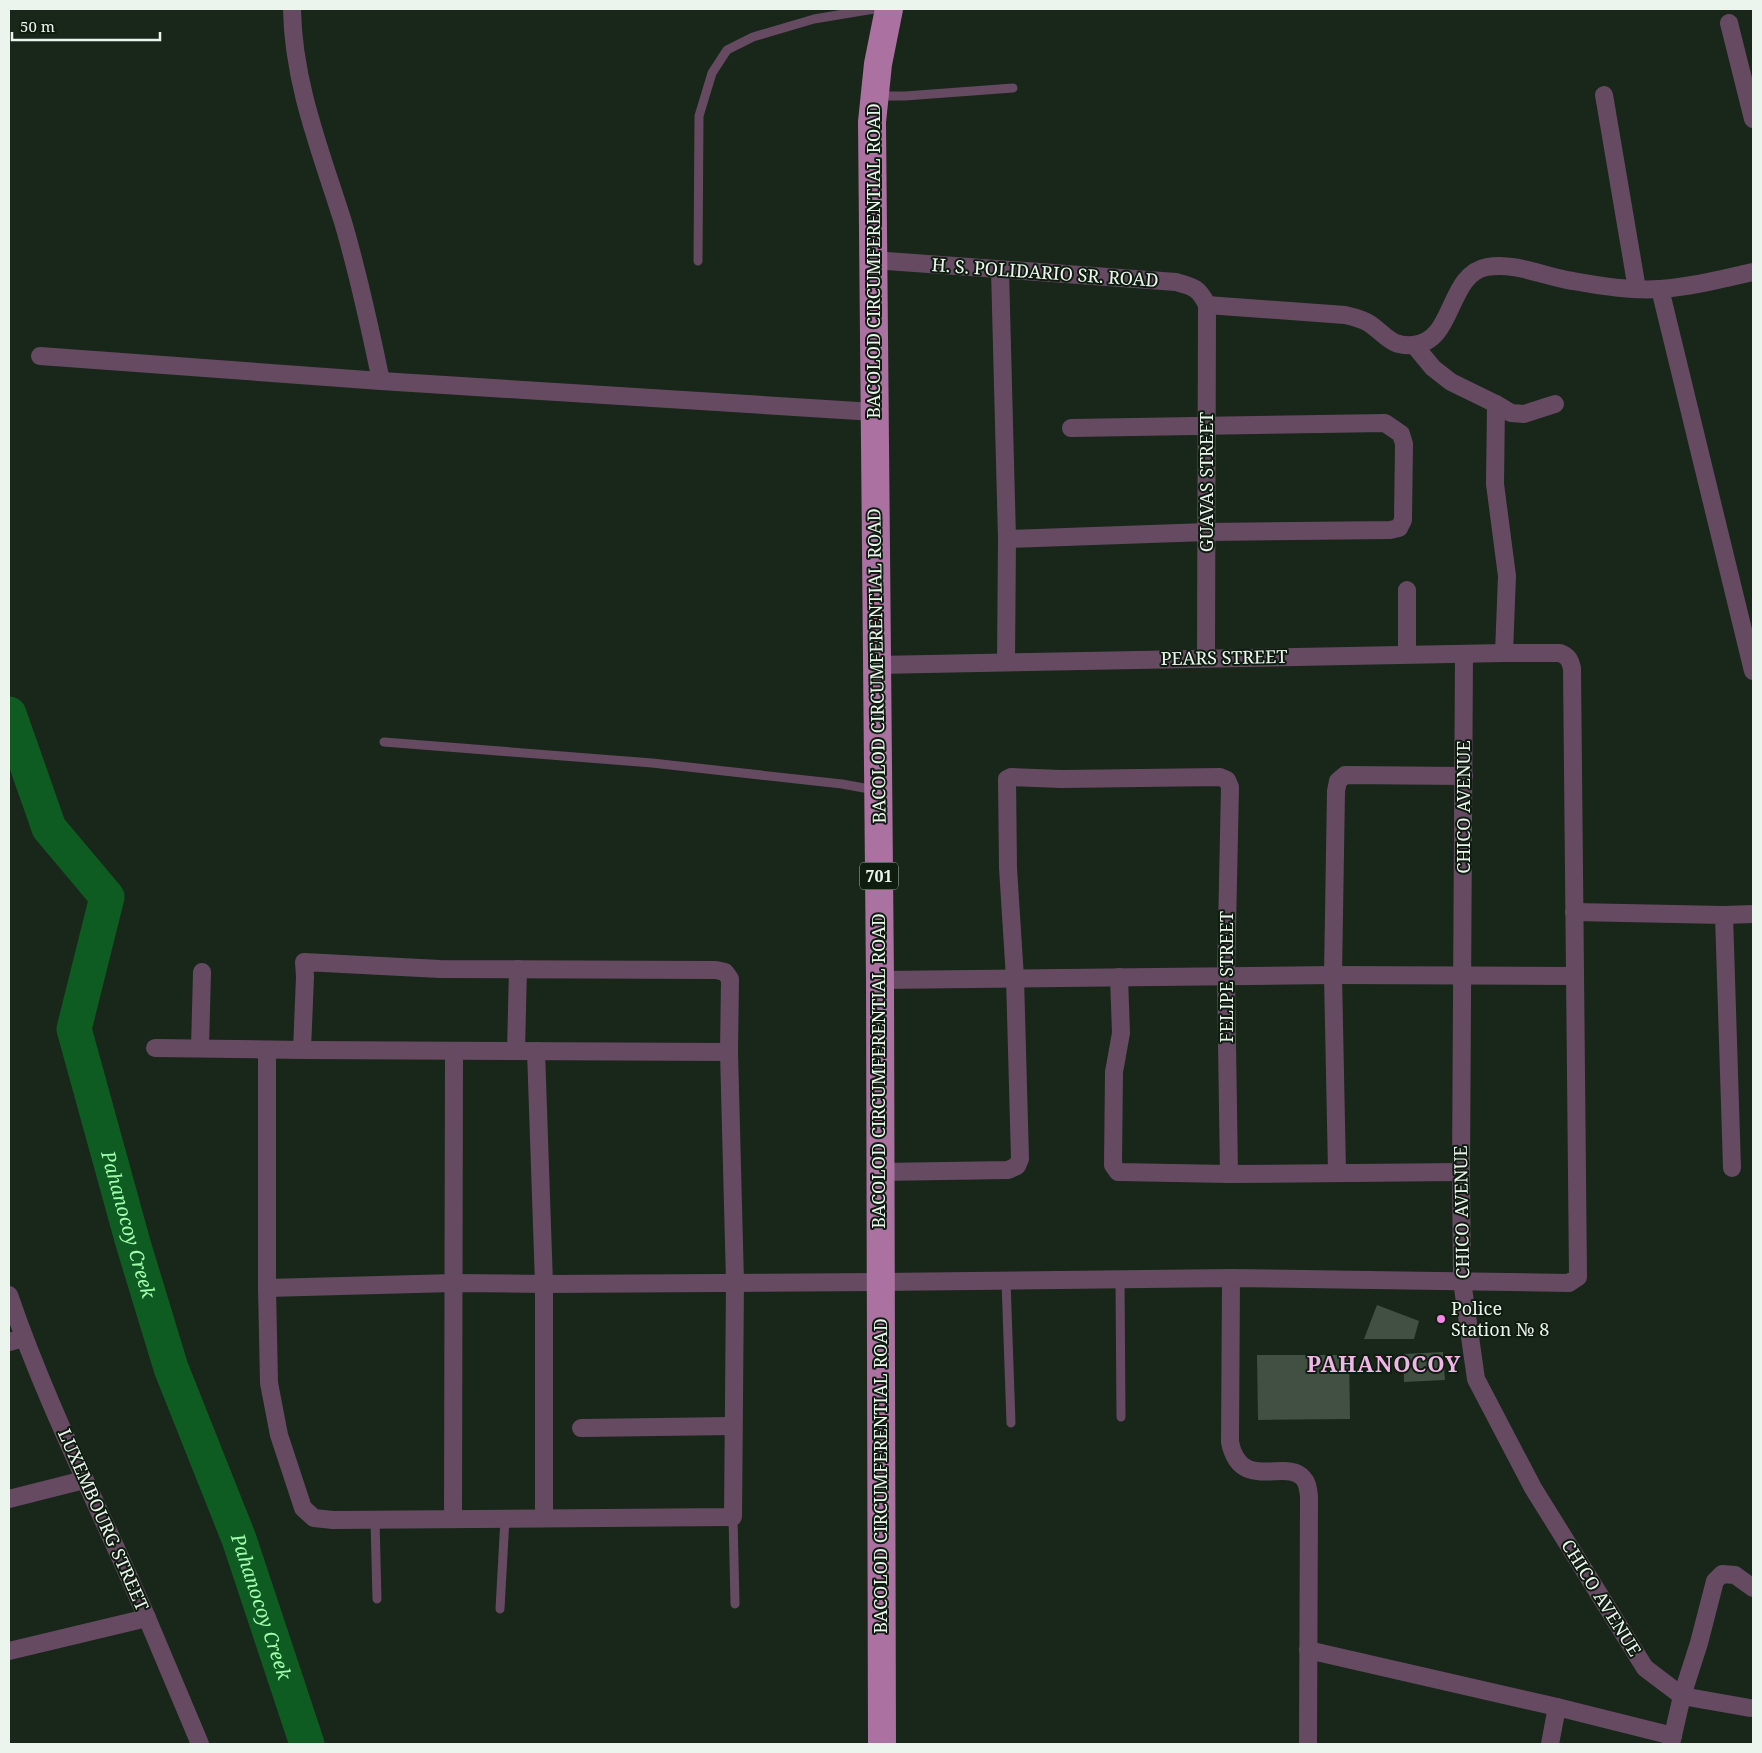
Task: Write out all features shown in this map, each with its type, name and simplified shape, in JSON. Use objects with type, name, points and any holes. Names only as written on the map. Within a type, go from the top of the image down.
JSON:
[{"type":"main road","name":"BACOLOD CIRCUMFERENTIAL ROAD","points":[[882,1744],[880,980],[872,122],[878,64],[888,9]]},
{"type":"street","points":[[292,9],[295,49],[309,118],[343,224],[367,316],[381,381]]},
{"type":"street","points":[[1729,23],[1753,119]]},
{"type":"street","points":[[1604,95],[1637,289]]},
{"type":"street","name":"H. S. POLIDARIO SR. ROAD","points":[[873,260],[1176,282],[1193,287],[1202,294],[1208,305]]},
{"type":"street","points":[[1208,305],[1346,315],[1359,318],[1370,324],[1386,338],[1398,345],[1414,345],[1429,342],[1440,328],[1460,289],[1472,274],[1486,267],[1504,266],[1518,268],[1571,281],[1637,289],[1692,286],[1753,272]]},
{"type":"street","points":[[1000,270],[1007,539],[1006,662]]},
{"type":"street","points":[[1660,289],[1753,671]]},
{"type":"street","name":"GUAVAS STREET","points":[[1206,658],[1208,305]]},
{"type":"street","points":[[1414,345],[1433,368],[1451,382],[1511,413],[1524,414],[1556,404]]},
{"type":"street","points":[[40,356],[381,381],[874,412]]},
{"type":"street","points":[[1496,404],[1495,484],[1507,576],[1504,653]]},
{"type":"street","points":[[1007,539],[1207,532],[1390,530],[1398,528],[1403,520],[1404,444],[1401,434],[1385,423],[1071,428]]},
{"type":"street","points":[[1407,590],[1407,654]]},
{"type":"street","name":"PEARS STREET","points":[[876,665],[1407,654],[1504,653],[1566,655],[1570,660],[1572,668],[1574,912]]},
{"type":"street","name":"CHICO AVENUE","points":[[1464,654],[1460,1172],[1462,1281],[1476,1379],[1533,1488],[1645,1668],[1682,1696],[1750,1708]]},
{"type":"street","points":[[1337,1172],[1333,975],[1336,791],[1338,781],[1345,775],[1464,776]]},
{"type":"street","name":"FELIPE STREET","points":[[1015,978],[1008,868],[1007,779],[1011,777],[1060,779],[1220,777],[1227,780],[1230,787],[1226,976],[1230,1174]]},
{"type":"street","points":[[266,1288],[454,1283],[880,1282],[1231,1278],[1569,1283],[1578,1277],[1574,912],[1753,914]]},
{"type":"street","points":[[1724,915],[1732,1168]]},
{"type":"street","points":[[267,1050],[266,1288],[269,1383],[279,1435],[303,1508],[314,1518],[332,1520],[733,1518],[735,1282],[729,1052],[730,979],[725,972],[716,970],[440,969],[304,962],[302,1050]]},
{"type":"street","points":[[516,1051],[518,969]]},
{"type":"street","points":[[200,1048],[202,972]]},
{"type":"street","points":[[880,980],[1333,975],[1575,976]]},
{"type":"street","points":[[1120,977],[1120,1033],[1114,1072],[1113,1165],[1118,1172],[1230,1174],[1460,1172]]},
{"type":"street","points":[[880,1172],[1008,1170],[1018,1166],[1020,1159],[1015,978]]},
{"type":"street","points":[[154,1048],[729,1052]]},
{"type":"street","points":[[453,1518],[454,1051]]},
{"type":"street","points":[[536,1051],[544,1284],[544,1518]]},
{"type":"street","points":[[1231,1278],[1232,1380],[1230,1442],[1232,1453],[1245,1468],[1253,1471],[1294,1472],[1302,1476],[1310,1496],[1308,1744]]},
{"type":"street","name":"LUXEMBOURG STREET","points":[[9,1295],[16,1340],[84,1480],[147,1618],[200,1744]]},
{"type":"street","points":[[581,1428],[733,1426]]},
{"type":"street","points":[[9,1499],[84,1480]]},
{"type":"street","points":[[1308,1650],[1557,1707],[1672,1740],[1682,1696],[1700,1643],[1715,1581],[1722,1574],[1735,1575],[1753,1588]]},
{"type":"street","points":[[9,1651],[147,1618]]},
{"type":"street","points":[[1550,1744],[1557,1707]]},
{"type":"lane","points":[[698,260],[699,116],[712,72],[727,50],[753,37],[814,19],[874,9]]},
{"type":"lane","points":[[874,96],[905,96],[1013,88]]},
{"type":"lane","points":[[384,742],[652,763],[842,784],[878,791]]},
{"type":"lane","points":[[1120,1279],[1121,1417]]},
{"type":"lane","points":[[1006,1280],[1011,1424]]},
{"type":"lane","points":[[500,1610],[505,1518]]},
{"type":"lane","points":[[733,1518],[736,1604]]},
{"type":"lane","points":[[375,1520],[377,1599]]},
{"type":"building","points":[[1377,1305],[1419,1321],[1414,1339],[1364,1339]]},
{"type":"building","points":[[1443,1352],[1445,1380],[1404,1382],[1403,1354]]},
{"type":"building","points":[[1257,1355],[1349,1355],[1350,1419],[1258,1420]]},
{"type":"waterway","name":"Pahanocoy Creek","points":[[9,714],[49,828],[107,897],[74,1029],[133,1243],[171,1368],[239,1539],[307,1744]]},
{"type":"place","name":"Police Station № 8","points":[[1441,1319]]},
{"type":"district","name":"PAHANOCOY","points":[[1384,1364]]}]
